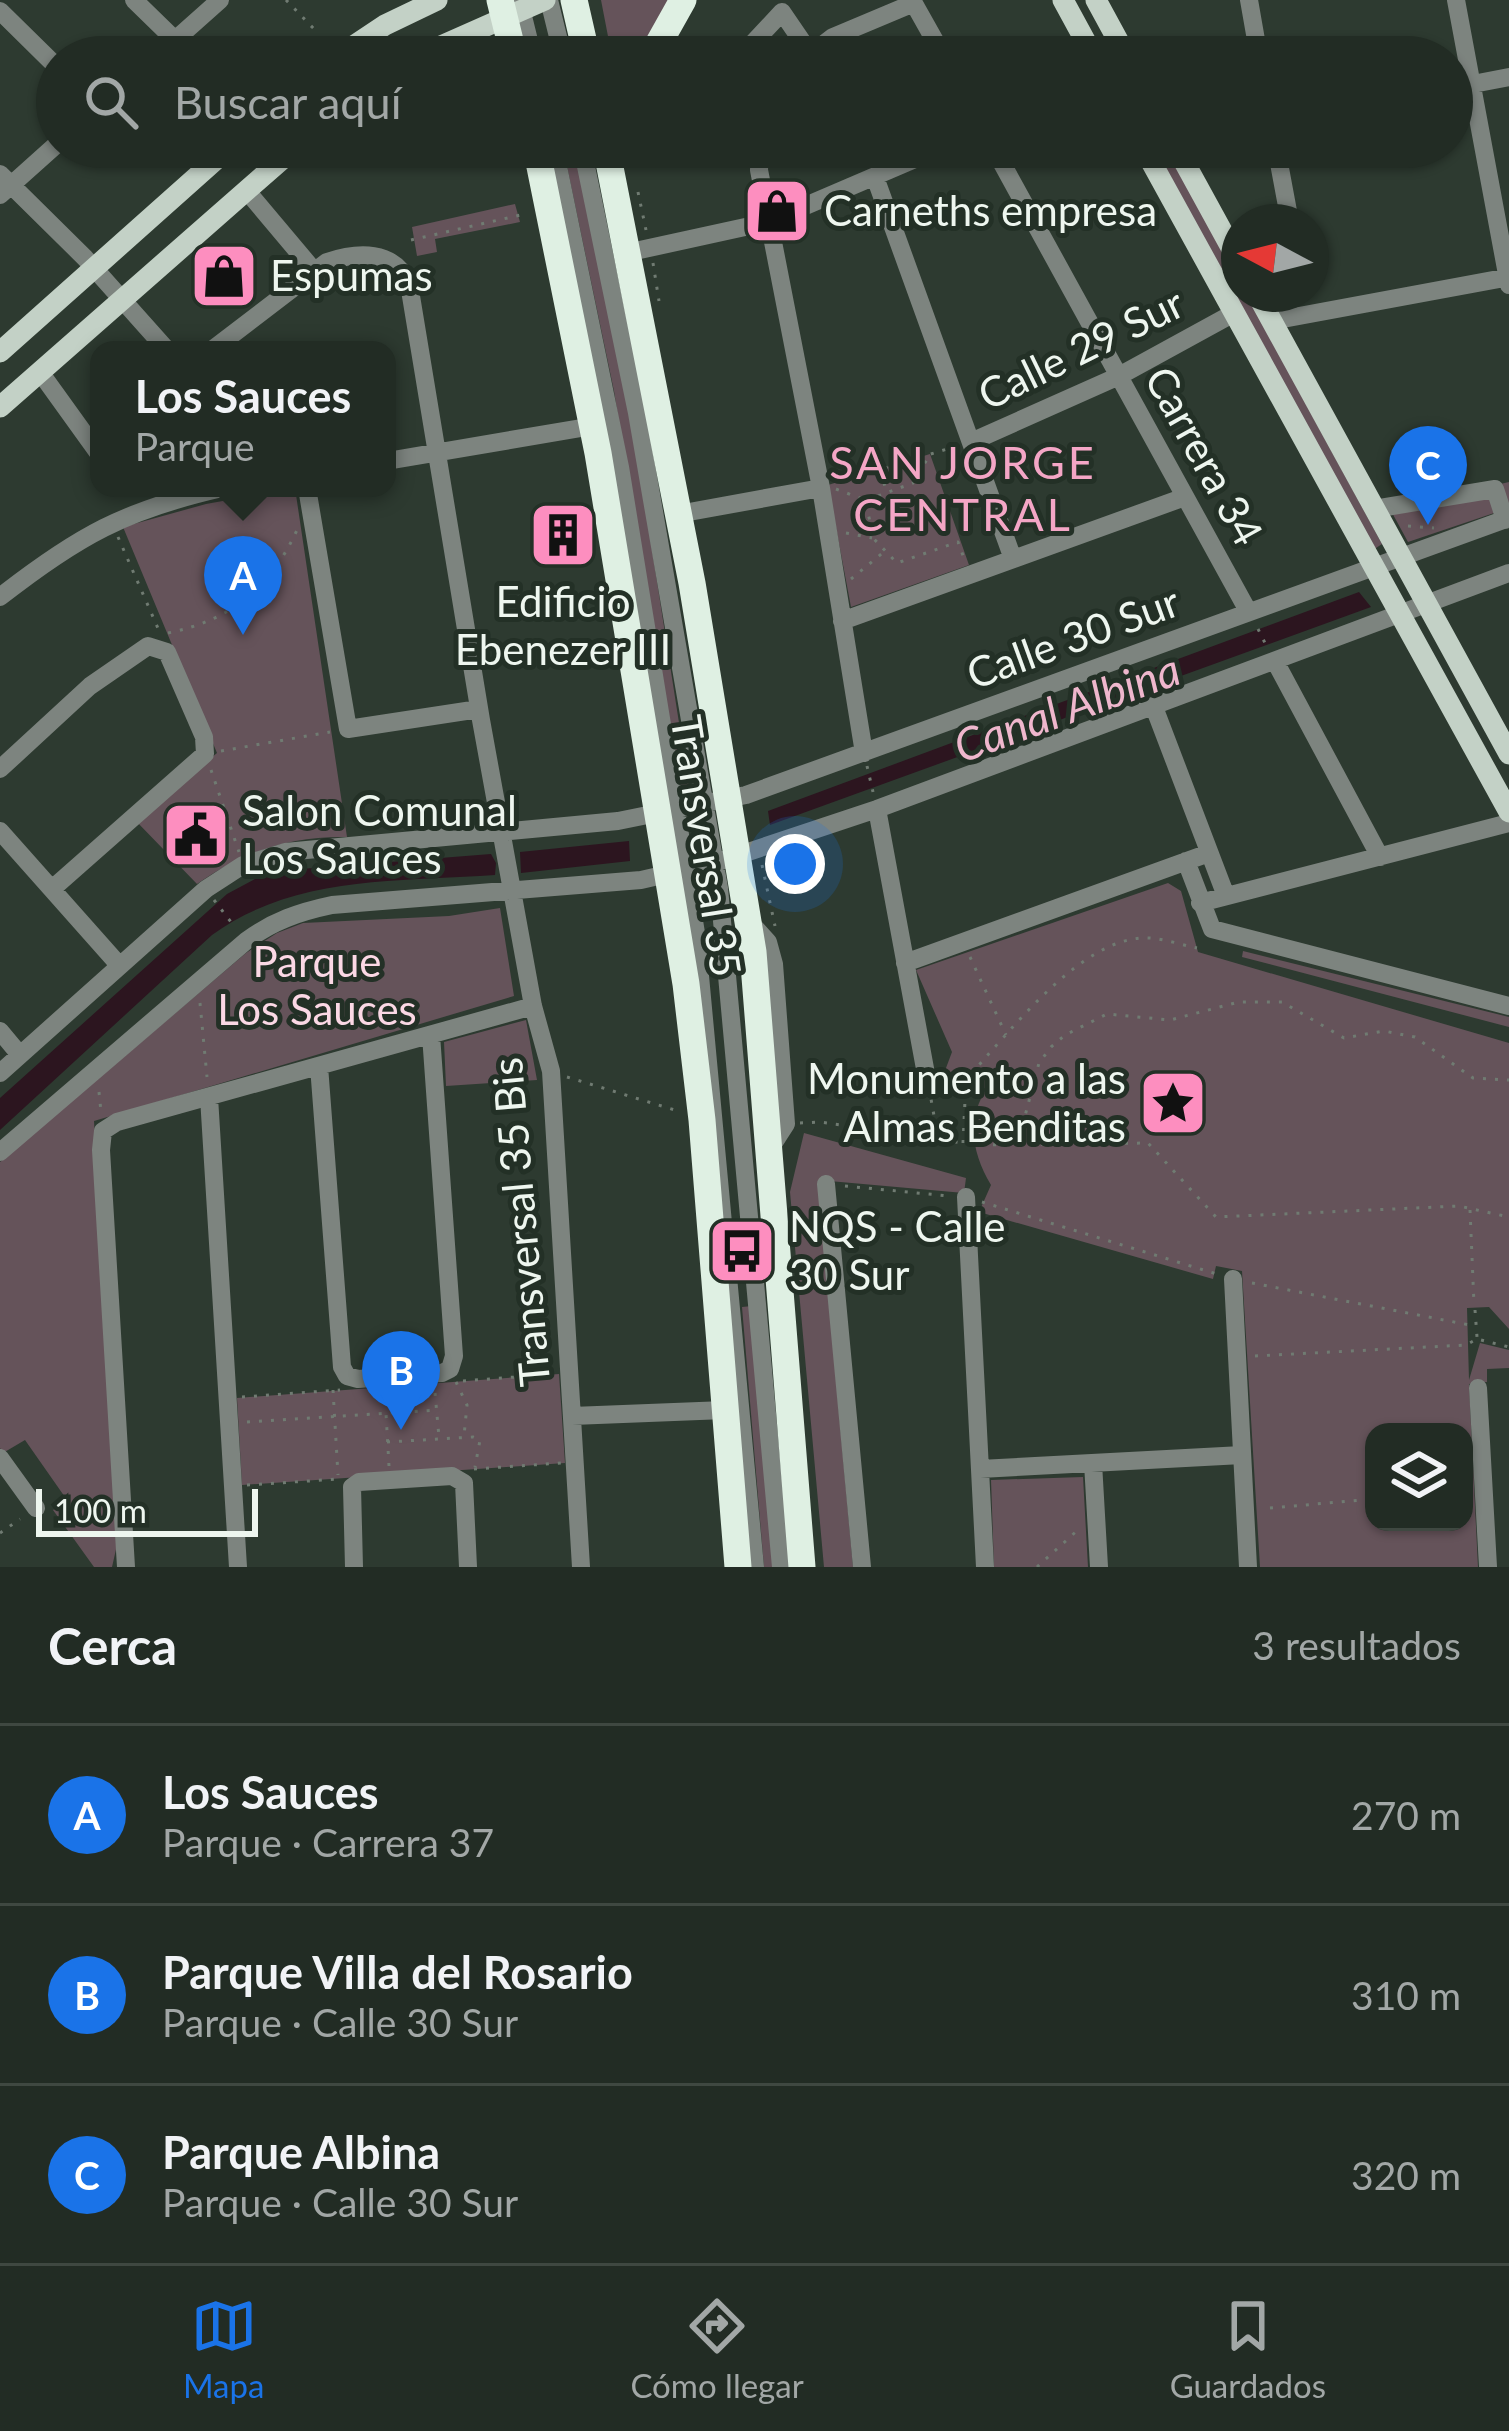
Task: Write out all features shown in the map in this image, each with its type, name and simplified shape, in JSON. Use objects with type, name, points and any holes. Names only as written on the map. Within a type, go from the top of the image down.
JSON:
[{"type":"highway","points":[[574,0],[582,36]]},
{"type":"highway","points":[[663,36],[683,0]]},
{"type":"highway","points":[[513,6],[514,36]]},
{"type":"highway","points":[[535,168],[547,195]]},
{"type":"highway","name":"Transversal 35","points":[[541,168],[678,872],[738,1567]]},
{"type":"highway","name":"Transversal 35","points":[[609,168],[678,514],[727,859],[748,920],[802,1567]]},
{"type":"highway","points":[[619,218],[624,168]]},
{"type":"main road","points":[[370,36],[437,0]]},
{"type":"main road","points":[[456,36],[513,6],[547,0]]},
{"type":"main road","points":[[1063,0],[1083,36]]},
{"type":"main road","points":[[1096,0],[1116,36]]},
{"type":"main road","points":[[0,352],[206,168]]},
{"type":"main road","points":[[0,407],[272,168]]},
{"type":"main road","points":[[1155,168],[1509,812]]},
{"type":"main road","points":[[1188,168],[1221,229]]},
{"type":"main road","points":[[1267,312],[1509,754]]},
{"type":"street","points":[[134,0],[171,36]]},
{"type":"street","points":[[180,36],[220,0]]},
{"type":"street","points":[[547,0],[556,36]]},
{"type":"street","points":[[1249,0],[1255,36]]},
{"type":"street","points":[[1456,0],[1459,36]]},
{"type":"street","points":[[838,36],[913,2],[932,36]]},
{"type":"street","points":[[513,6],[525,36]]},
{"type":"street","points":[[0,11],[36,46]]},
{"type":"street","points":[[760,36],[782,12],[797,36]]},
{"type":"street","points":[[1473,84],[1509,77]]},
{"type":"street","points":[[1272,322],[1508,279],[1473,132]]},
{"type":"street","points":[[36,160],[4,185],[94,268],[158,341]]},
{"type":"street","points":[[558,168],[620,467],[668,813]]},
{"type":"street","points":[[586,168],[717,801]]},
{"type":"street","points":[[761,168],[768,222],[824,486],[827,530],[866,762]]},
{"type":"street","points":[[626,253],[768,222],[894,168]]},
{"type":"street","name":"Carrera 34","points":[[1005,168],[1252,617]]},
{"type":"street","points":[[1280,168],[1286,204]]},
{"type":"street","points":[[875,176],[1011,555]]},
{"type":"street","points":[[224,341],[315,272],[247,190]]},
{"type":"street","name":"Transversal 35 Bis","points":[[315,272],[347,255],[374,255],[393,262],[409,284],[479,710],[533,1006],[550,1071],[581,1567]]},
{"type":"street","name":"Calle 29 Sur","points":[[970,442],[1119,376],[1234,313]]},
{"type":"street","points":[[40,371],[90,441]]},
{"type":"street","points":[[396,460],[593,426]]},
{"type":"street","points":[[678,514],[824,486]]},
{"type":"street","points":[[1374,508],[1495,489],[1507,519]]},
{"type":"street","points":[[0,597],[104,525],[190,497]]},
{"type":"street","points":[[309,497],[344,730],[479,710]]},
{"type":"street","points":[[842,621],[1011,555],[1186,497]]},
{"type":"street","name":"Calle 30 Sur","points":[[243,865],[285,852],[503,840],[668,813],[866,762],[1507,519]]},
{"type":"street","points":[[0,1152],[198,981],[269,925],[296,913],[511,883],[640,880],[727,859],[875,800],[1154,707],[1273,658],[1509,573]]},
{"type":"street","points":[[0,769],[90,686],[141,650],[157,640],[167,652],[204,737],[205,754],[52,889]]},
{"type":"street","points":[[1273,658],[1380,857]]},
{"type":"street","points":[[1154,707],[1226,896]]},
{"type":"street","points":[[875,800],[926,1074]]},
{"type":"street","points":[[1200,903],[1509,823]]},
{"type":"street","points":[[0,831],[119,965]]},
{"type":"street","points":[[905,963],[1209,853]]},
{"type":"street","points":[[727,859],[735,1029],[781,1567]]},
{"type":"street","points":[[1186,861],[1207,923],[1222,934],[1509,1006]]},
{"type":"street","points":[[0,1073],[206,890],[243,865]]},
{"type":"street","points":[[678,872],[709,1049],[755,1567]]},
{"type":"street","points":[[126,1567],[101,1150],[104,1132],[117,1122],[533,1006]]},
{"type":"street","points":[[0,1031],[20,1055]]},
{"type":"street","points":[[319,1066],[342,1366],[347,1376],[358,1379],[441,1372],[454,1356],[431,1035]]},
{"type":"street","points":[[209,1096],[238,1567]]},
{"type":"street","points":[[826,1184],[862,1567]]},
{"type":"street","points":[[966,1197],[985,1567]]},
{"type":"street","points":[[1233,1280],[1248,1567]]},
{"type":"street","points":[[1478,1388],[1487,1567]]},
{"type":"street","points":[[572,1416],[725,1410]]},
{"type":"street","points":[[980,1469],[1242,1455]]},
{"type":"street","points":[[0,1458],[36,1508]]},
{"type":"street","points":[[1094,1463],[1099,1567]]},
{"type":"street","points":[[353,1567],[352,1487],[359,1482],[391,1480],[461,1480],[468,1567]]},
{"type":"path","points":[[286,0],[316,31]]},
{"type":"path","points":[[412,240],[547,195]]},
{"type":"path","name":"Calle 29 Sur","points":[[824,486],[970,442]]},
{"type":"path","points":[[824,486],[865,500],[913,483],[930,454]]},
{"type":"path","points":[[881,469],[887,493]]},
{"type":"path","points":[[865,500],[874,539],[897,563],[958,542],[966,565],[1011,555]]},
{"type":"path","points":[[114,529],[157,640],[222,617],[249,600],[271,577],[301,522]]},
{"type":"path","points":[[1394,526],[1445,527]]},
{"type":"path","points":[[827,530],[874,539]]},
{"type":"path","points":[[846,583],[885,550]]},
{"type":"path","points":[[1252,617],[1273,658]]},
{"type":"path","points":[[1108,681],[1115,703]]},
{"type":"path","points":[[243,865],[205,754],[344,730]]},
{"type":"path","points":[[866,762],[875,800]]},
{"type":"path","points":[[214,900],[236,928]]},
{"type":"path","points":[[962,1143],[966,1079],[1065,975],[1108,945],[1152,938],[1197,949]]},
{"type":"path","points":[[968,950],[1007,1037]]},
{"type":"path","points":[[198,981],[209,1096]]},
{"type":"path","points":[[1007,1144],[1025,1116],[1039,1063],[1051,1047],[1107,1014],[1170,1021],[1239,1001],[1282,1002],[1344,1038],[1384,1031],[1415,1037],[1473,1078],[1509,1080]]},
{"type":"path","points":[[97,1067],[104,1132]]},
{"type":"path","points":[[550,1071],[702,1120]]},
{"type":"path","points":[[926,1074],[938,1139]]},
{"type":"path","points":[[793,1124],[820,1122],[970,1144]]},
{"type":"path","points":[[981,1145],[1148,1143],[1216,1217],[1470,1208],[1509,1217]]},
{"type":"path","points":[[826,1184],[966,1197],[1233,1280],[1475,1326]]},
{"type":"path","points":[[1470,1208],[1477,1339]]},
{"type":"path","points":[[1250,1356],[1466,1345],[1477,1339],[1509,1347]]},
{"type":"path","points":[[440,1439],[436,1410],[441,1372]]},
{"type":"path","points":[[441,1372],[467,1405],[464,1438]]},
{"type":"path","points":[[347,1376],[332,1391],[338,1479],[352,1487]]},
{"type":"path","points":[[391,1480],[386,1413],[403,1376]]},
{"type":"path","points":[[230,1423],[436,1410]]},
{"type":"path","points":[[387,1442],[480,1440],[481,1448],[461,1480]]},
{"type":"path","points":[[1270,1508],[1365,1500]]},
{"type":"path","points":[[0,1533],[36,1508]]},
{"type":"path","points":[[1037,1567],[1096,1514]]},
{"type":"green space","points":[[601,0],[672,0],[652,36],[608,36]]},
{"type":"green space","points":[[567,168],[578,168],[636,447],[689,787],[678,789],[614,391]]},
{"type":"green space","points":[[1166,168],[1178,168],[1221,248],[1221,269]]},
{"type":"green space","points":[[515,204],[520,222],[435,239],[437,252],[417,256],[412,227]]},
{"type":"green space","points":[[1244,312],[1256,312],[1382,544],[1373,550]]},
{"type":"green space","points":[[930,454],[969,565],[851,607],[828,485]]},
{"type":"green space","points":[[1509,482],[1509,508],[1408,542],[1390,509]]},
{"type":"green space","points":[[245,497],[296,497],[347,837],[306,839],[268,848],[197,884],[136,821],[217,753],[123,527]]},
{"type":"green space","points":[[1168,883],[1181,891],[1198,952],[1509,1043],[1509,1329],[1489,1307],[1467,1308],[1469,1380],[1480,1343],[1509,1350],[1509,1368],[1487,1369],[1487,1382],[1469,1384],[1471,1423],[1365,1423],[1365,1531],[1473,1531],[1473,1465],[1478,1567],[1260,1567],[1242,1271],[1216,1266],[1213,1279],[979,1212],[991,1185],[979,1161],[974,1124],[987,1088],[937,1092],[952,1052],[916,970]]},
{"type":"green space","name":"Parque Los Sauces","points":[[500,908],[514,996],[94,1121],[117,1545],[112,1567],[94,1567],[53,1510],[67,1500],[25,1440],[3,1453],[0,1448],[0,1162],[246,953],[277,933],[303,923],[449,916]]},
{"type":"green space","points":[[1243,951],[1509,1017],[1509,1027],[1242,957]]},
{"type":"green space","points":[[526,1020],[537,1080],[446,1086],[444,1042]]},
{"type":"green space","points":[[804,1133],[966,1178],[964,1193],[818,1180],[853,1567],[824,1567],[790,1192]]},
{"type":"green space","points":[[752,1306],[774,1567],[764,1567],[742,1307]]},
{"type":"green space","points":[[559,1374],[565,1463],[242,1485],[237,1398]]},
{"type":"green space","points":[[1083,1477],[1088,1567],[994,1567],[991,1480]]},
{"type":"water","name":"Canal Albina","points":[[1359,592],[1371,607],[770,825],[768,811]]},
{"type":"water","points":[[629,841],[630,861],[521,873],[520,852]]},
{"type":"water","points":[[491,854],[495,875],[348,885],[277,901],[244,915],[212,935],[0,1130],[0,1098],[227,894],[257,878],[288,870]]},
{"type":"place","name":"Carneths empresa","points":[[777,211]]},
{"type":"place","name":"Espumas","points":[[224,276]]},
{"type":"place","name":"Parque Albina","points":[[1428,525]]},
{"type":"place","name":"Edificio Ebenezer III","points":[[563,535]]},
{"type":"place","name":"Los Sauces","points":[[243,635]]},
{"type":"place","name":"Salon Comunal Los Sauces","points":[[196,835]]},
{"type":"place","name":"Monumento a las Almas Benditas","points":[[1173,1103]]},
{"type":"place","name":"NQS - Calle 30 Sur","points":[[742,1251]]},
{"type":"place","name":"Parque Villa del Rosario","points":[[401,1430]]},
{"type":"district","name":"SAN JORGE CENTRAL","points":[[963,489]]}]
